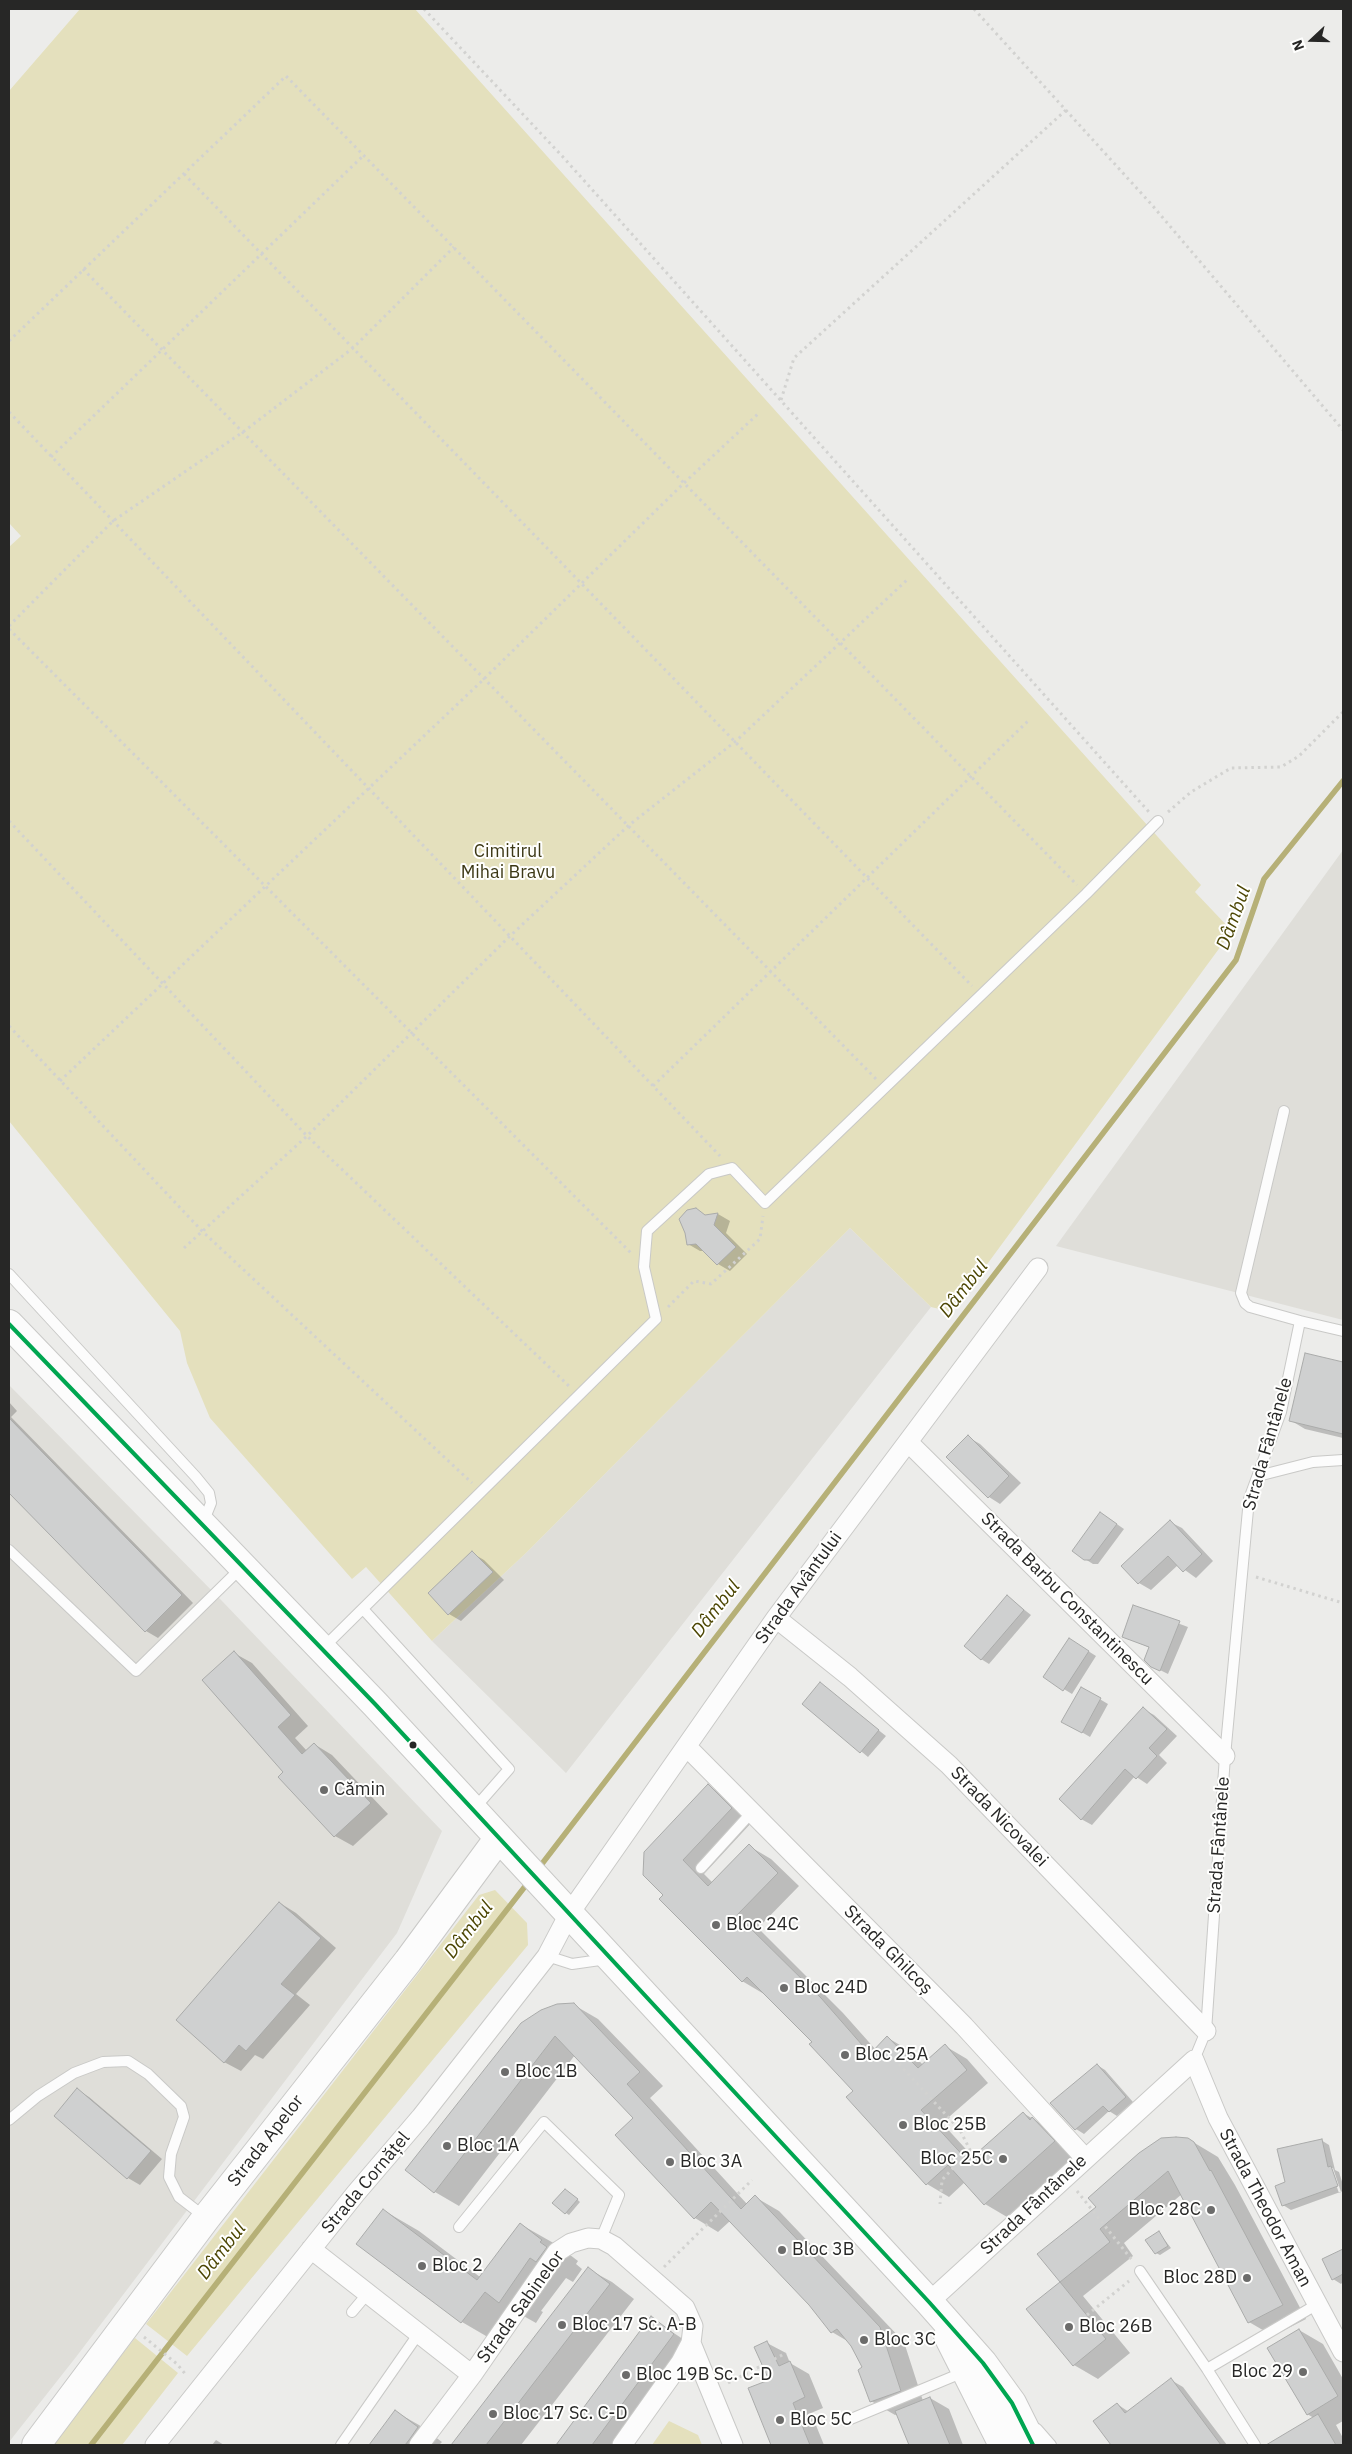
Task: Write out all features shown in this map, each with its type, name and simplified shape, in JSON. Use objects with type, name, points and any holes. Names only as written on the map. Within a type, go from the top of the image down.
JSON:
[{"type":"main road","points":[[9,1324],[322,1648],[933,2307],[983,2363],[1012,2403],[1033,2445]]},
{"type":"main road","name":"Strada Apelor","points":[[36,2445],[206,2218],[408,1961],[498,1839]]},
{"type":"main road","points":[[933,2307],[964,2372],[1003,2445]]},
{"type":"street","name":"Strada Avântului","points":[[562,1907],[687,1747],[776,1618],[1038,1268]]},
{"type":"street","name":"Strada Barbu Constantinescu","points":[[908,1442],[1225,1756]]},
{"type":"street","name":"Strada Nicovalei","points":[[776,1618],[850,1677],[949,1765],[1206,2031]]},
{"type":"street","name":"Strada Ghilcoș","points":[[687,1747],[964,2026],[1085,2158]]},
{"type":"street","name":"Strada Cornățel","points":[[155,2445],[312,2249],[421,2117],[547,1956],[562,1907]]},
{"type":"street","name":"Strada Fântânele","points":[[933,2307],[1065,2176],[1194,2060]]},
{"type":"street","name":"Strada Theodor Aman","points":[[1194,2060],[1218,2118],[1316,2305],[1343,2352]]},
{"type":"street","name":"Strada Sabinelor","points":[[420,2445],[472,2375],[557,2252],[570,2242],[588,2238],[601,2239]]},
{"type":"street","points":[[601,2239],[614,2246],[686,2308],[693,2326],[692,2343],[733,2445]]},
{"type":"street","name":"Strada Sabinelor","points":[[312,2249],[472,2375]]},
{"type":"street","points":[[622,2445],[681,2362],[692,2343]]},
{"type":"lane","points":[[322,1648],[656,1319],[644,1267],[647,1232],[709,1174],[732,1168],[765,1203],[1086,894],[1158,821]]},
{"type":"lane","points":[[1284,1111],[1241,1293],[1245,1303],[1250,1308],[1343,1331]]},
{"type":"lane","points":[[9,1274],[152,1428],[209,1493],[212,1503],[202,1525]]},
{"type":"lane","name":"Strada Fântânele","points":[[1194,2060],[1206,2031],[1225,1756],[1249,1499],[1281,1412],[1300,1321]]},
{"type":"lane","points":[[1258,1476],[1313,1462],[1343,1460]]},
{"type":"lane","points":[[9,1550],[136,1671],[242,1566]]},
{"type":"lane","points":[[363,1609],[509,1769],[472,1811]]},
{"type":"lane","points":[[700,1868],[752,1812]]},
{"type":"lane","points":[[547,1956],[572,1964],[611,1959]]},
{"type":"lane","points":[[9,2120],[38,2096],[74,2073],[103,2062],[128,2061],[148,2074],[181,2106],[184,2117],[171,2154],[170,2178],[179,2197],[206,2218]]},
{"type":"lane","points":[[459,2227],[544,2122],[619,2196],[601,2239]]},
{"type":"lane","points":[[1140,2271],[1207,2369],[1255,2445]]},
{"type":"lane","points":[[352,2312],[368,2293]]},
{"type":"lane","points":[[1207,2369],[1316,2305]]},
{"type":"lane","points":[[341,2445],[420,2333]]},
{"type":"lane","points":[[846,2422],[964,2372]]},
{"type":"lane","points":[[1012,2403],[1051,2445]]},
{"type":"path","points":[[424,9],[564,157],[1158,821],[1191,792],[1231,768],[1282,767],[1300,756],[1343,712]]},
{"type":"path","points":[[974,9],[1152,205],[1343,430]]},
{"type":"path","points":[[9,341],[286,76],[1086,894]]},
{"type":"path","points":[[781,400],[785,382],[794,358],[1066,110]]},
{"type":"path","points":[[51,457],[364,155]]},
{"type":"path","points":[[184,174],[982,995]]},
{"type":"path","points":[[454,247],[352,348],[243,432],[113,521],[9,628],[644,1267]]},
{"type":"path","points":[[83,269],[885,1089]]},
{"type":"path","points":[[9,412],[732,1168]]},
{"type":"path","points":[[60,1081],[369,789],[583,584],[684,483],[760,412]]},
{"type":"path","points":[[184,1248],[307,1136],[510,936],[628,826],[736,742],[909,578]]},
{"type":"path","points":[[653,1086],[1028,721]]},
{"type":"path","points":[[9,821],[307,1136],[579,1396]]},
{"type":"path","points":[[9,1026],[202,1231],[482,1492]]},
{"type":"path","points":[[656,1319],[694,1281],[711,1284],[760,1239],[765,1203]]},
{"type":"path","points":[[1243,1573],[1343,1604]]},
{"type":"path","points":[[899,2064],[960,2130],[970,2150],[942,2180],[940,2204]]},
{"type":"path","points":[[1065,2176],[1140,2271],[1087,2315]]},
{"type":"path","points":[[653,2278],[752,2180]]},
{"type":"path","points":[[126,2323],[177,2364],[184,2374]]},
{"type":"path","points":[[712,2392],[786,2353]]},
{"type":"shaded area","points":[[1343,850],[1343,1320],[1056,1246]]},
{"type":"shaded area","points":[[850,1228],[931,1307],[566,1773],[432,1641],[526,1553]]},
{"type":"shaded area","points":[[9,1385],[223,1602],[442,1831],[397,1933],[76,2357],[9,2442]]},
{"type":"green space","name":"Cimitirul Mihai Bravu","points":[[80,9],[415,9],[1201,885],[1195,892],[1232,931],[952,1312],[931,1307],[850,1228],[526,1553],[432,1641],[366,1567],[352,1579],[210,1418],[187,1363],[180,1331],[9,1121],[9,547],[21,536],[9,523],[9,91]]},
{"type":"green space","points":[[495,1890],[527,1923],[528,1945],[187,2356],[146,2324],[479,1895]]},
{"type":"green space","points":[[135,2338],[178,2373],[122,2445],[52,2445]]},
{"type":"green space","points":[[669,2421],[698,2435],[702,2445],[652,2445]]},
{"type":"building","points":[[696,1208],[705,1215],[718,1213],[714,1225],[736,1247],[717,1265],[696,1244],[687,1245],[685,1233],[679,1219],[687,1210]]},
{"type":"building","points":[[1305,1353],[1343,1362],[1343,1434],[1289,1421]]},
{"type":"building","points":[[9,1418],[182,1595],[145,1632],[9,1493]]},
{"type":"building","points":[[968,1435],[1009,1476],[988,1498],[946,1457]]},
{"type":"building","points":[[1100,1512],[1117,1524],[1090,1560],[1084,1560],[1072,1551]]},
{"type":"building","points":[[1170,1520],[1202,1554],[1183,1572],[1168,1556],[1138,1584],[1121,1566]]},
{"type":"building","points":[[472,1551],[493,1572],[448,1615],[428,1593]]},
{"type":"building","points":[[1007,1595],[1024,1610],[981,1660],[964,1646]]},
{"type":"building","points":[[1133,1605],[1180,1621],[1160,1671],[1151,1667],[1144,1660],[1149,1647],[1122,1637]]},
{"type":"building","points":[[1069,1638],[1089,1651],[1063,1691],[1043,1677]]},
{"type":"building","points":[[234,1651],[291,1715],[278,1727],[302,1754],[314,1743],[371,1803],[334,1837],[278,1777],[283,1772],[202,1680]]},
{"type":"building","points":[[820,1682],[879,1730],[860,1753],[802,1704]]},
{"type":"building","points":[[1081,1687],[1101,1698],[1082,1733],[1061,1722]]},
{"type":"building","points":[[1143,1707],[1167,1729],[1149,1748],[1157,1756],[1136,1779],[1125,1769],[1081,1820],[1059,1799]]},
{"type":"building","points":[[708,1784],[732,1808],[683,1860],[708,1886],[749,1844],[778,1873],[737,1915],[821,1998],[870,2054],[887,2036],[918,2068],[945,2044],[967,2070],[921,2110],[968,2161],[1023,2112],[1030,2120],[1032,2117],[1055,2141],[984,2205],[948,2165],[926,2185],[846,2097],[853,2091],[809,2044],[812,2042],[747,1977],[742,1982],[659,1899],[663,1895],[643,1875],[644,1852]]},
{"type":"building","points":[[279,1902],[321,1938],[281,1984],[295,1995],[246,2051],[239,2045],[224,2063],[176,2020]]},
{"type":"building","points":[[574,2003],[640,2072],[627,2084],[741,2209],[755,2195],[880,2327],[901,2391],[870,2402],[858,2370],[862,2367],[851,2346],[837,2329],[831,2333],[809,2305],[711,2202],[694,2219],[615,2135],[633,2118],[555,2036],[434,2193],[405,2170],[521,2023],[541,2010],[557,2004]]},
{"type":"building","points":[[1097,2064],[1126,2097],[1109,2112],[1103,2106],[1075,2130],[1050,2103]]},
{"type":"building","points":[[77,2088],[151,2151],[127,2179],[54,2116]]},
{"type":"building","points":[[1161,2138],[1188,2138],[1194,2142],[1211,2170],[1283,2305],[1248,2323],[1168,2171],[1100,2229],[1110,2242],[1060,2282],[1037,2254],[1096,2207],[1088,2198],[1139,2153]]},
{"type":"building","points":[[1322,2139],[1328,2167],[1331,2166],[1338,2186],[1282,2206],[1275,2186],[1285,2182],[1277,2149]]},
{"type":"building","points":[[565,2189],[578,2199],[565,2214],[552,2203]]},
{"type":"building","name":"Bloc 2","points":[[383,2209],[477,2280],[520,2223],[542,2240],[540,2242],[547,2247],[536,2262],[530,2258],[499,2303],[485,2292],[461,2323],[356,2244]]},
{"type":"building","points":[[1159,2231],[1168,2246],[1155,2254],[1145,2240]]},
{"type":"building","points":[[1343,2249],[1343,2274],[1332,2280],[1322,2259]]},
{"type":"building","points":[[588,2267],[610,2284],[486,2445],[451,2445]]},
{"type":"building","name":"Bloc 26B","points":[[1060,2282],[1106,2339],[1073,2366],[1026,2309]]},
{"type":"building","name":"Bloc 19B Sc. C-D","points":[[651,2316],[674,2334],[592,2445],[556,2445]]},
{"type":"building","name":"Bloc 29","points":[[1299,2329],[1338,2396],[1307,2415],[1267,2348]]},
{"type":"building","name":"Bloc 5C","points":[[767,2341],[779,2366],[790,2361],[805,2397],[793,2403],[810,2445],[771,2445],[748,2388],[769,2380],[754,2347]]},
{"type":"building","points":[[1171,2378],[1221,2445],[1111,2445],[1093,2421],[1117,2403],[1125,2413]]},
{"type":"building","points":[[930,2397],[950,2445],[909,2445],[895,2411]]},
{"type":"building","points":[[395,2410],[418,2427],[409,2440],[405,2445],[369,2445]]},
{"type":"building","points":[[1318,2414],[1336,2445],[1266,2445]]},
{"type":"waterway","name":"Dâmbul","points":[[538,1869],[1236,960],[1264,879],[1343,781]]},
{"type":"waterway","name":"Dâmbul","points":[[91,2445],[530,1880]]},
{"type":"transit line","points":[[9,1324],[375,1704],[929,2302],[983,2363],[1012,2403],[1033,2445]]},
{"type":"place","name":"Cămin","points":[[324,1790]]},
{"type":"place","name":"Bloc 24C","points":[[716,1925]]},
{"type":"place","name":"Bloc 24D","points":[[784,1988]]},
{"type":"place","name":"Bloc 25A","points":[[845,2055]]},
{"type":"place","name":"Bloc 1B","points":[[505,2072]]},
{"type":"place","name":"Bloc 25B","points":[[903,2125]]},
{"type":"place","name":"Bloc 1A","points":[[447,2146]]},
{"type":"place","name":"Bloc 25C","points":[[1003,2159]]},
{"type":"place","name":"Bloc 3A","points":[[670,2162]]},
{"type":"place","name":"Bloc 28C","points":[[1211,2210]]},
{"type":"place","name":"Bloc 3B","points":[[782,2250]]},
{"type":"place","name":"Bloc 2","points":[[422,2266]]},
{"type":"place","name":"Bloc 28D","points":[[1247,2278]]},
{"type":"place","name":"Bloc 17 Sc. A-B","points":[[562,2325]]},
{"type":"place","name":"Bloc 26B","points":[[1069,2327]]},
{"type":"place","name":"Bloc 3C","points":[[864,2340]]},
{"type":"place","name":"Bloc 29","points":[[1303,2372]]},
{"type":"place","name":"Bloc 19B Sc. C-D","points":[[626,2375]]},
{"type":"place","name":"Bloc 17 Sc. C-D","points":[[493,2414]]},
{"type":"place","name":"Bloc 5C","points":[[780,2420]]}]
